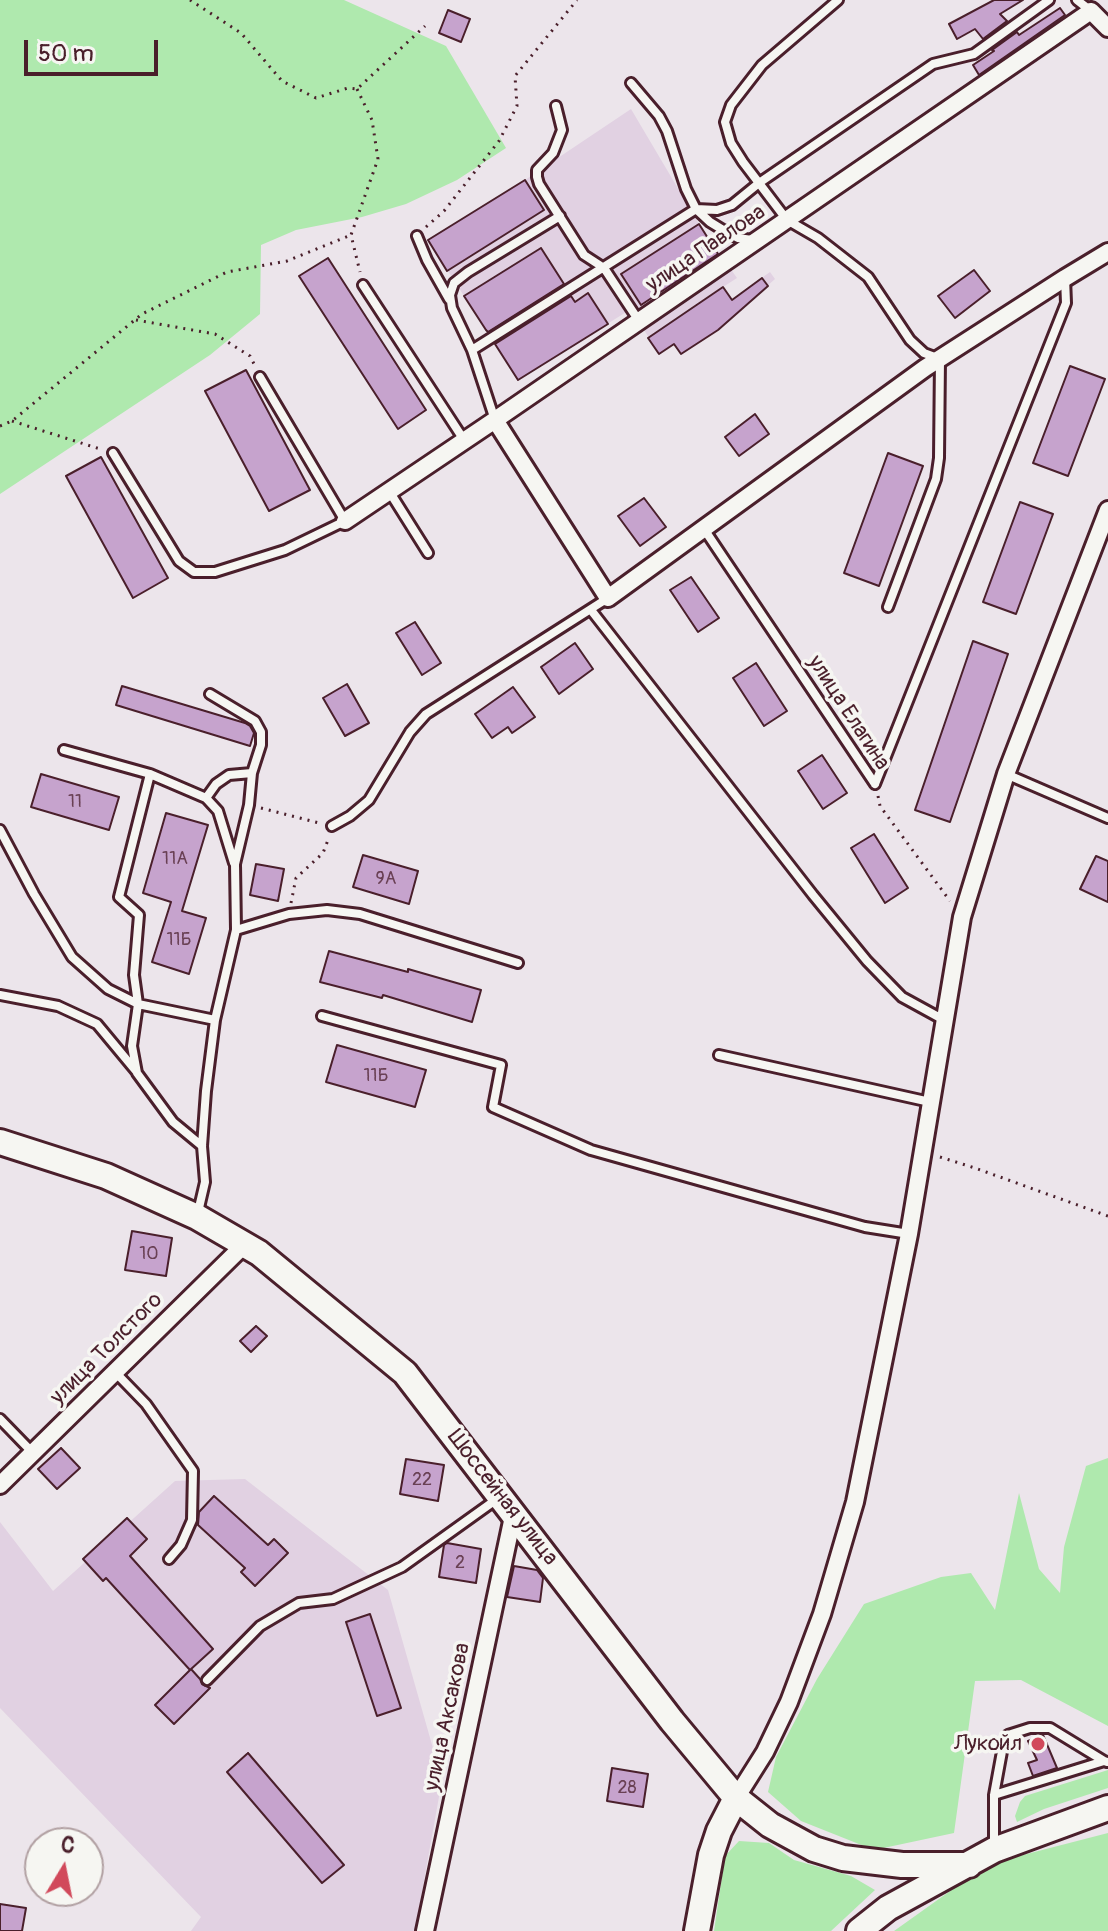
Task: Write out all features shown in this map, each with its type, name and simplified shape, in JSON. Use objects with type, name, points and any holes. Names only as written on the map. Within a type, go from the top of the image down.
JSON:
[{"type":"main road","name":"Шоссейная улица","points":[[0,1142],[106,1176],[197,1217],[259,1253],[405,1373],[634,1672],[736,1798],[770,1825],[814,1849],[843,1858],[902,1865],[969,1865]]},
{"type":"main road","points":[[697,1931],[711,1855],[736,1798]]},
{"type":"main road","points":[[859,1931],[888,1908],[994,1850],[1108,1808]]},
{"type":"street","points":[[1091,11],[1108,28]]},
{"type":"street","name":"улица Павлова","points":[[345,521],[1091,11]]},
{"type":"street","points":[[495,420],[608,598],[940,359],[1108,252]]},
{"type":"street","points":[[736,1798],[765,1752],[789,1702],[822,1614],[855,1502],[909,1234],[962,917],[1006,774],[1108,510]]},
{"type":"street","name":"улица Толстого","points":[[0,1485],[244,1245]]},
{"type":"street","name":"улица Аксакова","points":[[425,1931],[508,1504]]},
{"type":"lane","points":[[838,0],[762,65],[731,105],[725,122],[731,143],[787,220],[818,238],[868,277],[910,340],[924,353],[940,359],[936,479],[888,607]]},
{"type":"lane","points":[[472,350],[696,209],[717,210],[732,205],[759,183],[933,64],[974,54],[1049,0]]},
{"type":"lane","points":[[1077,0],[1091,11]]},
{"type":"lane","points":[[631,83],[663,124],[696,209],[710,222],[738,238],[757,240]]},
{"type":"lane","points":[[556,106],[562,130],[553,153],[537,170],[537,177],[584,255],[604,268],[639,321]]},
{"type":"lane","points":[[451,304],[454,283],[560,216]]},
{"type":"lane","points":[[417,236],[472,350],[495,420]]},
{"type":"lane","points":[[875,784],[1066,303],[1065,278]]},
{"type":"lane","points":[[363,285],[464,440]]},
{"type":"lane","points":[[113,453],[179,561],[194,572],[215,572],[285,550],[345,521],[260,377]]},
{"type":"lane","points":[[389,491],[428,553]]},
{"type":"lane","name":"улица Елагина","points":[[704,529],[875,784]]},
{"type":"lane","points":[[332,826],[369,800],[410,732],[426,714],[608,598]]},
{"type":"lane","points":[[591,610],[867,961],[902,997],[944,1020]]},
{"type":"lane","points":[[197,1217],[205,1182],[202,1146],[215,1020],[236,930],[235,864],[249,805],[252,773],[261,745],[261,732],[255,721],[210,694]]},
{"type":"lane","points":[[64,750],[150,774],[206,798],[218,811],[235,864]]},
{"type":"lane","points":[[206,798],[216,784],[229,775],[252,773]]},
{"type":"lane","points":[[137,1073],[132,1046],[138,1004],[134,975],[139,915],[119,897],[150,774]]},
{"type":"lane","points":[[1006,774],[1108,818]]},
{"type":"lane","points":[[0,830],[72,957],[108,989],[138,1004],[215,1020]]},
{"type":"lane","points":[[236,930],[289,914],[327,910],[360,914],[518,963]]},
{"type":"lane","points":[[0,995],[58,1006],[97,1024],[173,1122],[202,1146]]},
{"type":"lane","points":[[322,1016],[501,1065],[493,1107],[591,1150],[865,1227],[909,1234]]},
{"type":"lane","points":[[719,1055],[930,1102]]},
{"type":"lane","points":[[115,1372],[146,1404],[193,1471],[192,1520],[181,1545],[169,1559]]},
{"type":"lane","points":[[0,1419],[33,1453]]},
{"type":"lane","points":[[207,1680],[260,1626],[299,1603],[333,1599],[402,1567],[508,1504]]},
{"type":"lane","points":[[994,1850],[994,1795],[1008,1735],[1030,1728],[1050,1728],[1106,1762]]},
{"type":"lane","points":[[994,1795],[1106,1762]]},
{"type":"path","points":[[190,0],[241,33],[282,81],[316,98],[348,88],[357,89],[425,26]]},
{"type":"path","points":[[417,236],[444,211],[499,141],[517,106],[515,76],[577,0]]},
{"type":"path","points":[[357,89],[372,120],[378,159],[351,235],[363,285]]},
{"type":"path","points":[[0,426],[12,421],[142,314],[227,272],[287,261],[351,235]]},
{"type":"path","points":[[135,320],[215,334],[250,356],[260,377]]},
{"type":"path","points":[[12,421],[113,453]]},
{"type":"path","name":"улица Елагина","points":[[875,784],[880,806],[962,917]]},
{"type":"path","points":[[249,805],[332,826],[323,853],[296,878],[289,914]]},
{"type":"path","points":[[921,1151],[1108,1216]]},
{"type":"shaded area","points":[[631,109],[699,224],[737,278],[723,287],[732,299],[770,272],[775,279],[718,330],[681,354],[673,344],[659,354],[631,309],[518,380],[428,240]]},
{"type":"shaded area","points":[[245,1479],[388,1590],[442,1780],[415,1931],[191,1931],[201,1917],[0,1708],[0,1522],[53,1591],[175,1481]]},
{"type":"green space","points":[[0,0],[344,0],[446,46],[506,148],[457,180],[406,204],[362,217],[296,230],[261,245],[260,314],[210,355],[0,494]]},
{"type":"green space","points":[[1108,1458],[1108,1726],[1021,1680],[975,1681],[954,1833],[874,1850],[801,1821],[768,1792],[776,1757],[817,1679],[864,1604],[941,1577],[971,1573],[995,1610],[1019,1493],[1039,1569],[1060,1593],[1064,1547],[1086,1466]]},
{"type":"green space","points":[[1108,1770],[1108,1788],[1044,1809],[1017,1822],[1015,1816],[1025,1796]]},
{"type":"green space","points":[[1108,1833],[1108,1931],[894,1931],[988,1864]]},
{"type":"green space","points":[[739,1841],[769,1843],[794,1860],[851,1876],[875,1890],[831,1931],[714,1931],[725,1856]]},
{"type":"building","points":[[994,0],[1023,0],[1000,14],[1007,21],[983,39],[975,29],[957,39],[949,24]]},
{"type":"building","points":[[1060,8],[1065,15],[979,75],[973,65],[1017,32],[1019,35]]},
{"type":"building","points":[[448,10],[470,19],[461,42],[439,33]]},
{"type":"building","points":[[525,180],[544,210],[447,271],[428,240]]},
{"type":"building","points":[[699,224],[718,254],[641,305],[621,274]]},
{"type":"building","points":[[541,248],[564,284],[488,332],[464,296]]},
{"type":"building","points":[[328,258],[426,410],[398,429],[299,276]]},
{"type":"building","points":[[974,270],[990,291],[955,318],[938,296]]},
{"type":"building","points":[[762,278],[768,286],[718,330],[681,354],[674,344],[659,354],[648,338],[723,287],[732,300]]},
{"type":"building","points":[[588,293],[608,324],[518,380],[495,344],[571,296],[575,302]]},
{"type":"building","points":[[1070,366],[1105,379],[1068,476],[1033,463]]},
{"type":"building","points":[[246,370],[310,490],[269,511],[205,391]]},
{"type":"building","points":[[755,414],[769,434],[739,456],[725,437]]},
{"type":"building","points":[[888,453],[923,466],[879,586],[844,573]]},
{"type":"building","points":[[101,457],[168,578],[133,598],[66,476]]},
{"type":"building","points":[[644,498],[666,527],[640,546],[618,516]]},
{"type":"building","points":[[1020,502],[1053,514],[1016,614],[983,602]]},
{"type":"building","points":[[691,577],[719,618],[698,632],[670,590]]},
{"type":"building","points":[[415,622],[441,663],[422,675],[396,633]]},
{"type":"building","points":[[973,641],[1008,654],[950,822],[915,810]]},
{"type":"building","points":[[575,643],[593,669],[559,694],[541,667]]},
{"type":"building","points":[[756,663],[787,711],[764,726],[733,678]]},
{"type":"building","points":[[347,684],[369,723],[345,736],[323,698]]},
{"type":"building","points":[[122,686],[245,723],[254,733],[250,746],[116,705]]},
{"type":"building","points":[[513,687],[535,717],[512,733],[508,727],[492,738],[475,714]]},
{"type":"building","points":[[822,755],[847,793],[823,809],[798,771]]},
{"type":"building","points":[[41,774],[119,797],[109,830],[31,807]]},
{"type":"building","points":[[166,813],[208,825],[182,911],[206,918],[189,974],[152,962],[171,902],[143,893]]},
{"type":"building","points":[[874,834],[908,888],[885,903],[851,848]]},
{"type":"building","points":[[363,855],[418,871],[409,904],[353,887]]},
{"type":"building","points":[[1096,856],[1108,861],[1108,902],[1080,889]]},
{"type":"building","points":[[256,864],[284,869],[278,901],[250,895]]},
{"type":"building","points":[[329,951],[481,990],[472,1022],[383,995],[382,998],[320,982]]},
{"type":"building","points":[[337,1045],[426,1070],[415,1107],[326,1082]]},
{"type":"building","points":[[132,1231],[172,1238],[166,1276],[125,1270]]},
{"type":"building","points":[[256,1326],[267,1336],[251,1352],[240,1341]]},
{"type":"building","points":[[61,1448],[80,1468],[57,1489],[38,1469]]},
{"type":"building","points":[[406,1459],[444,1465],[438,1501],[400,1494]]},
{"type":"building","points":[[214,1496],[268,1545],[274,1539],[288,1553],[255,1586],[241,1572],[245,1568],[198,1525],[199,1512]]},
{"type":"building","points":[[127,1518],[147,1539],[130,1556],[213,1649],[190,1670],[106,1578],[103,1581],[83,1559]]},
{"type":"building","points":[[444,1545],[481,1549],[476,1583],[439,1577]]},
{"type":"building","points":[[514,1566],[537,1570],[543,1578],[540,1602],[507,1597]]},
{"type":"building","points":[[370,1614],[401,1708],[377,1716],[346,1622]]},
{"type":"building","points":[[191,1669],[202,1684],[210,1688],[174,1724],[155,1705]]},
{"type":"building","points":[[1043,1735],[1057,1768],[1033,1776],[1028,1763],[1037,1760],[1028,1741]]},
{"type":"building","points":[[248,1753],[344,1865],[322,1883],[227,1772]]},
{"type":"building","points":[[612,1768],[648,1774],[643,1807],[607,1801]]},
{"type":"building","points":[[0,1904],[26,1908],[22,1931],[0,1931]]},
{"type":"place","name":"Лукойл","points":[[1038,1744]]}]
